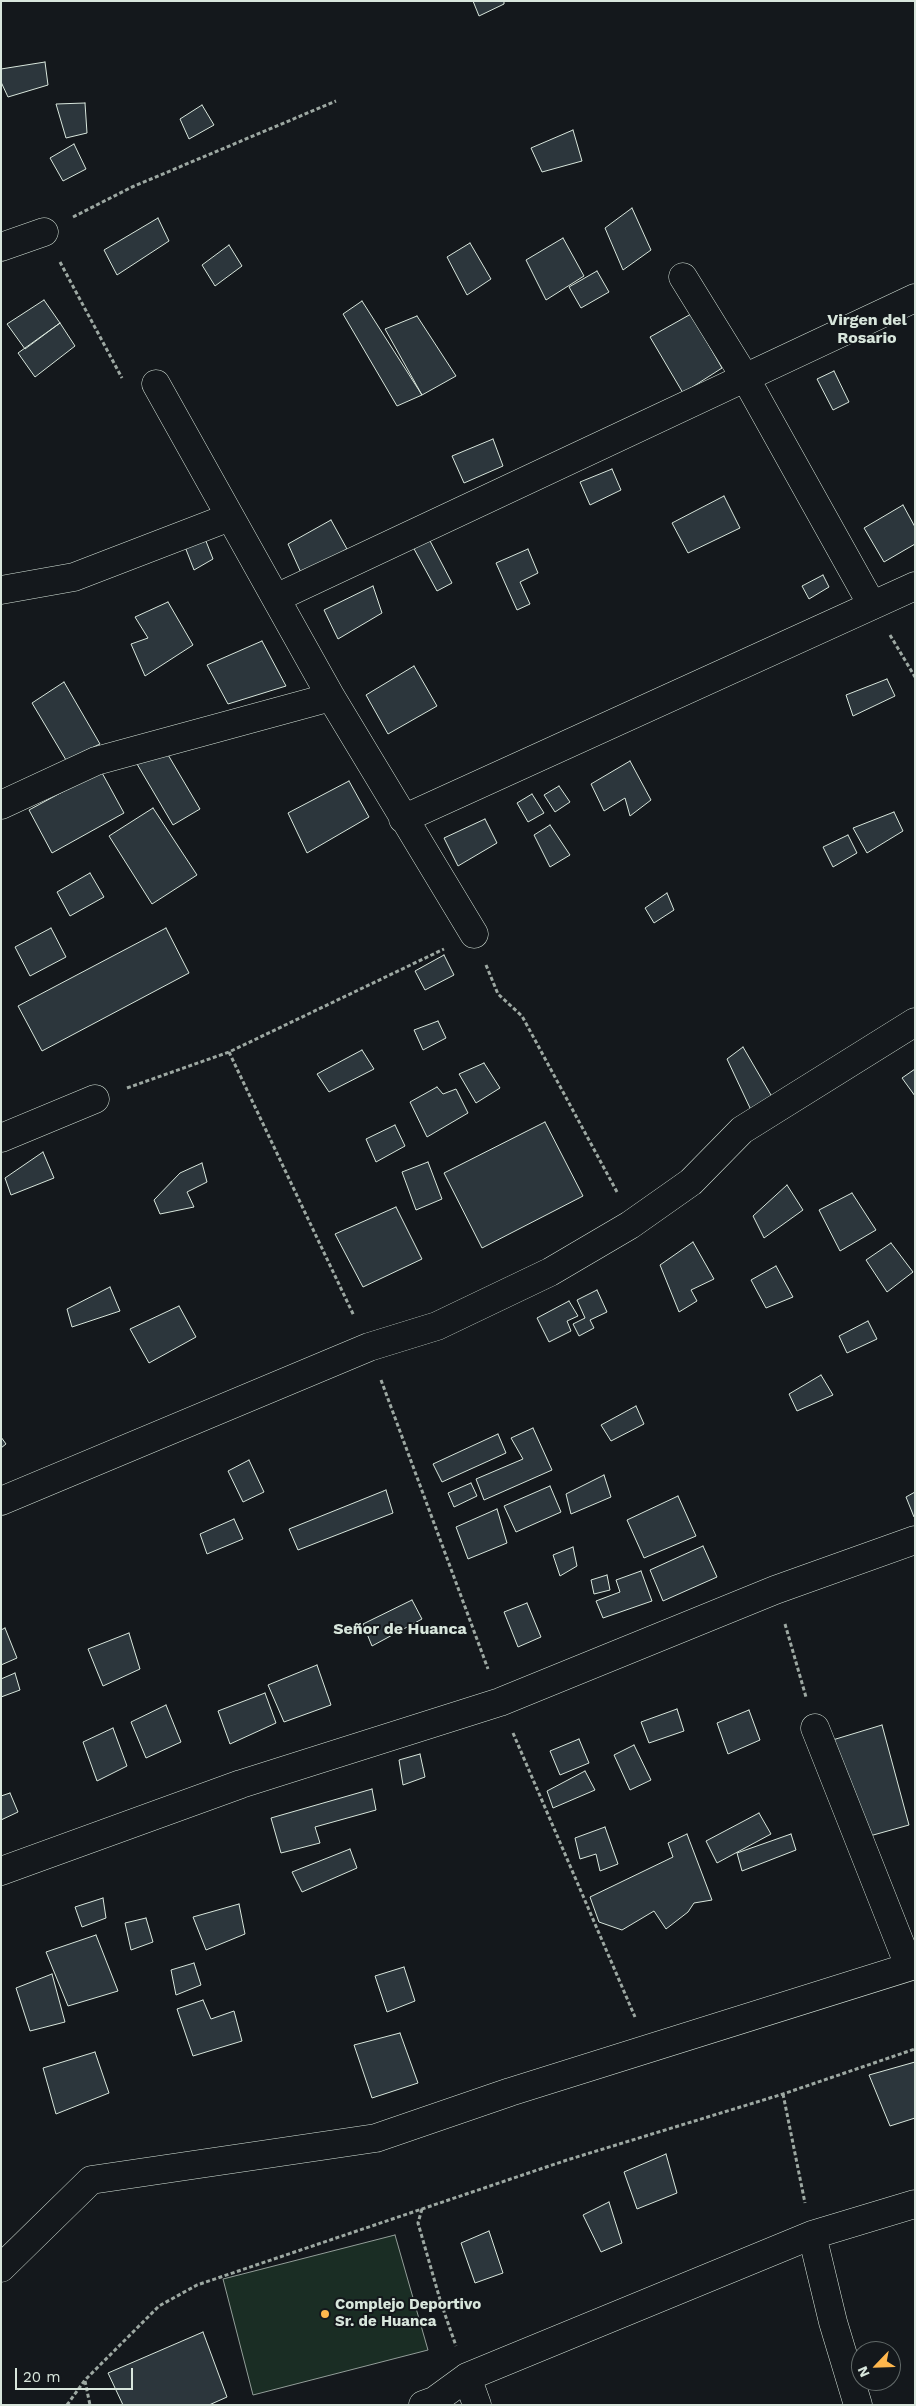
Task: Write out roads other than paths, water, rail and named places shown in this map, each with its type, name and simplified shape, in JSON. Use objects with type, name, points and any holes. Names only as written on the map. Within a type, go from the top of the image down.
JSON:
[{"type":"street","points":[[1,247],[44,232]]},
{"type":"street","points":[[682,277],[746,379],[872,605]]},
{"type":"street","points":[[276,598],[746,379],[915,298]]},
{"type":"street","points":[[156,384],[331,697],[474,934]]},
{"type":"street","points":[[1,590],[74,577],[230,518]]},
{"type":"street","points":[[403,819],[915,586]]},
{"type":"street","points":[[1,805],[96,761],[331,697]]},
{"type":"street","points":[[1,1501],[369,1347],[437,1326],[468,1313],[550,1272],[630,1225],[691,1182],[742,1130],[915,1022]]},
{"type":"street","points":[[1,1138],[95,1099]]},
{"type":"street","points":[[1,1871],[241,1784],[500,1702],[775,1590],[915,1540]]},
{"type":"street","points":[[1,2268],[91,2180],[376,2138],[510,2092],[649,2050],[912,1965],[815,1728]]},
{"type":"street","points":[[424,2405],[434,2401],[467,2377],[812,2235],[915,2204]]},
{"type":"street","points":[[812,2235],[833,2322],[858,2405]]},
{"type":"street","points":[[467,2377],[476,2405]]},
{"type":"place","name":"Complejo Deportivo Sr. de Huanca","points":[[325,2314]]},
{"type":"district","name":"Virgen del Rosario","points":[[867,329]]},
{"type":"district","name":"Señor de Huanca","points":[[400,1629]]}]
